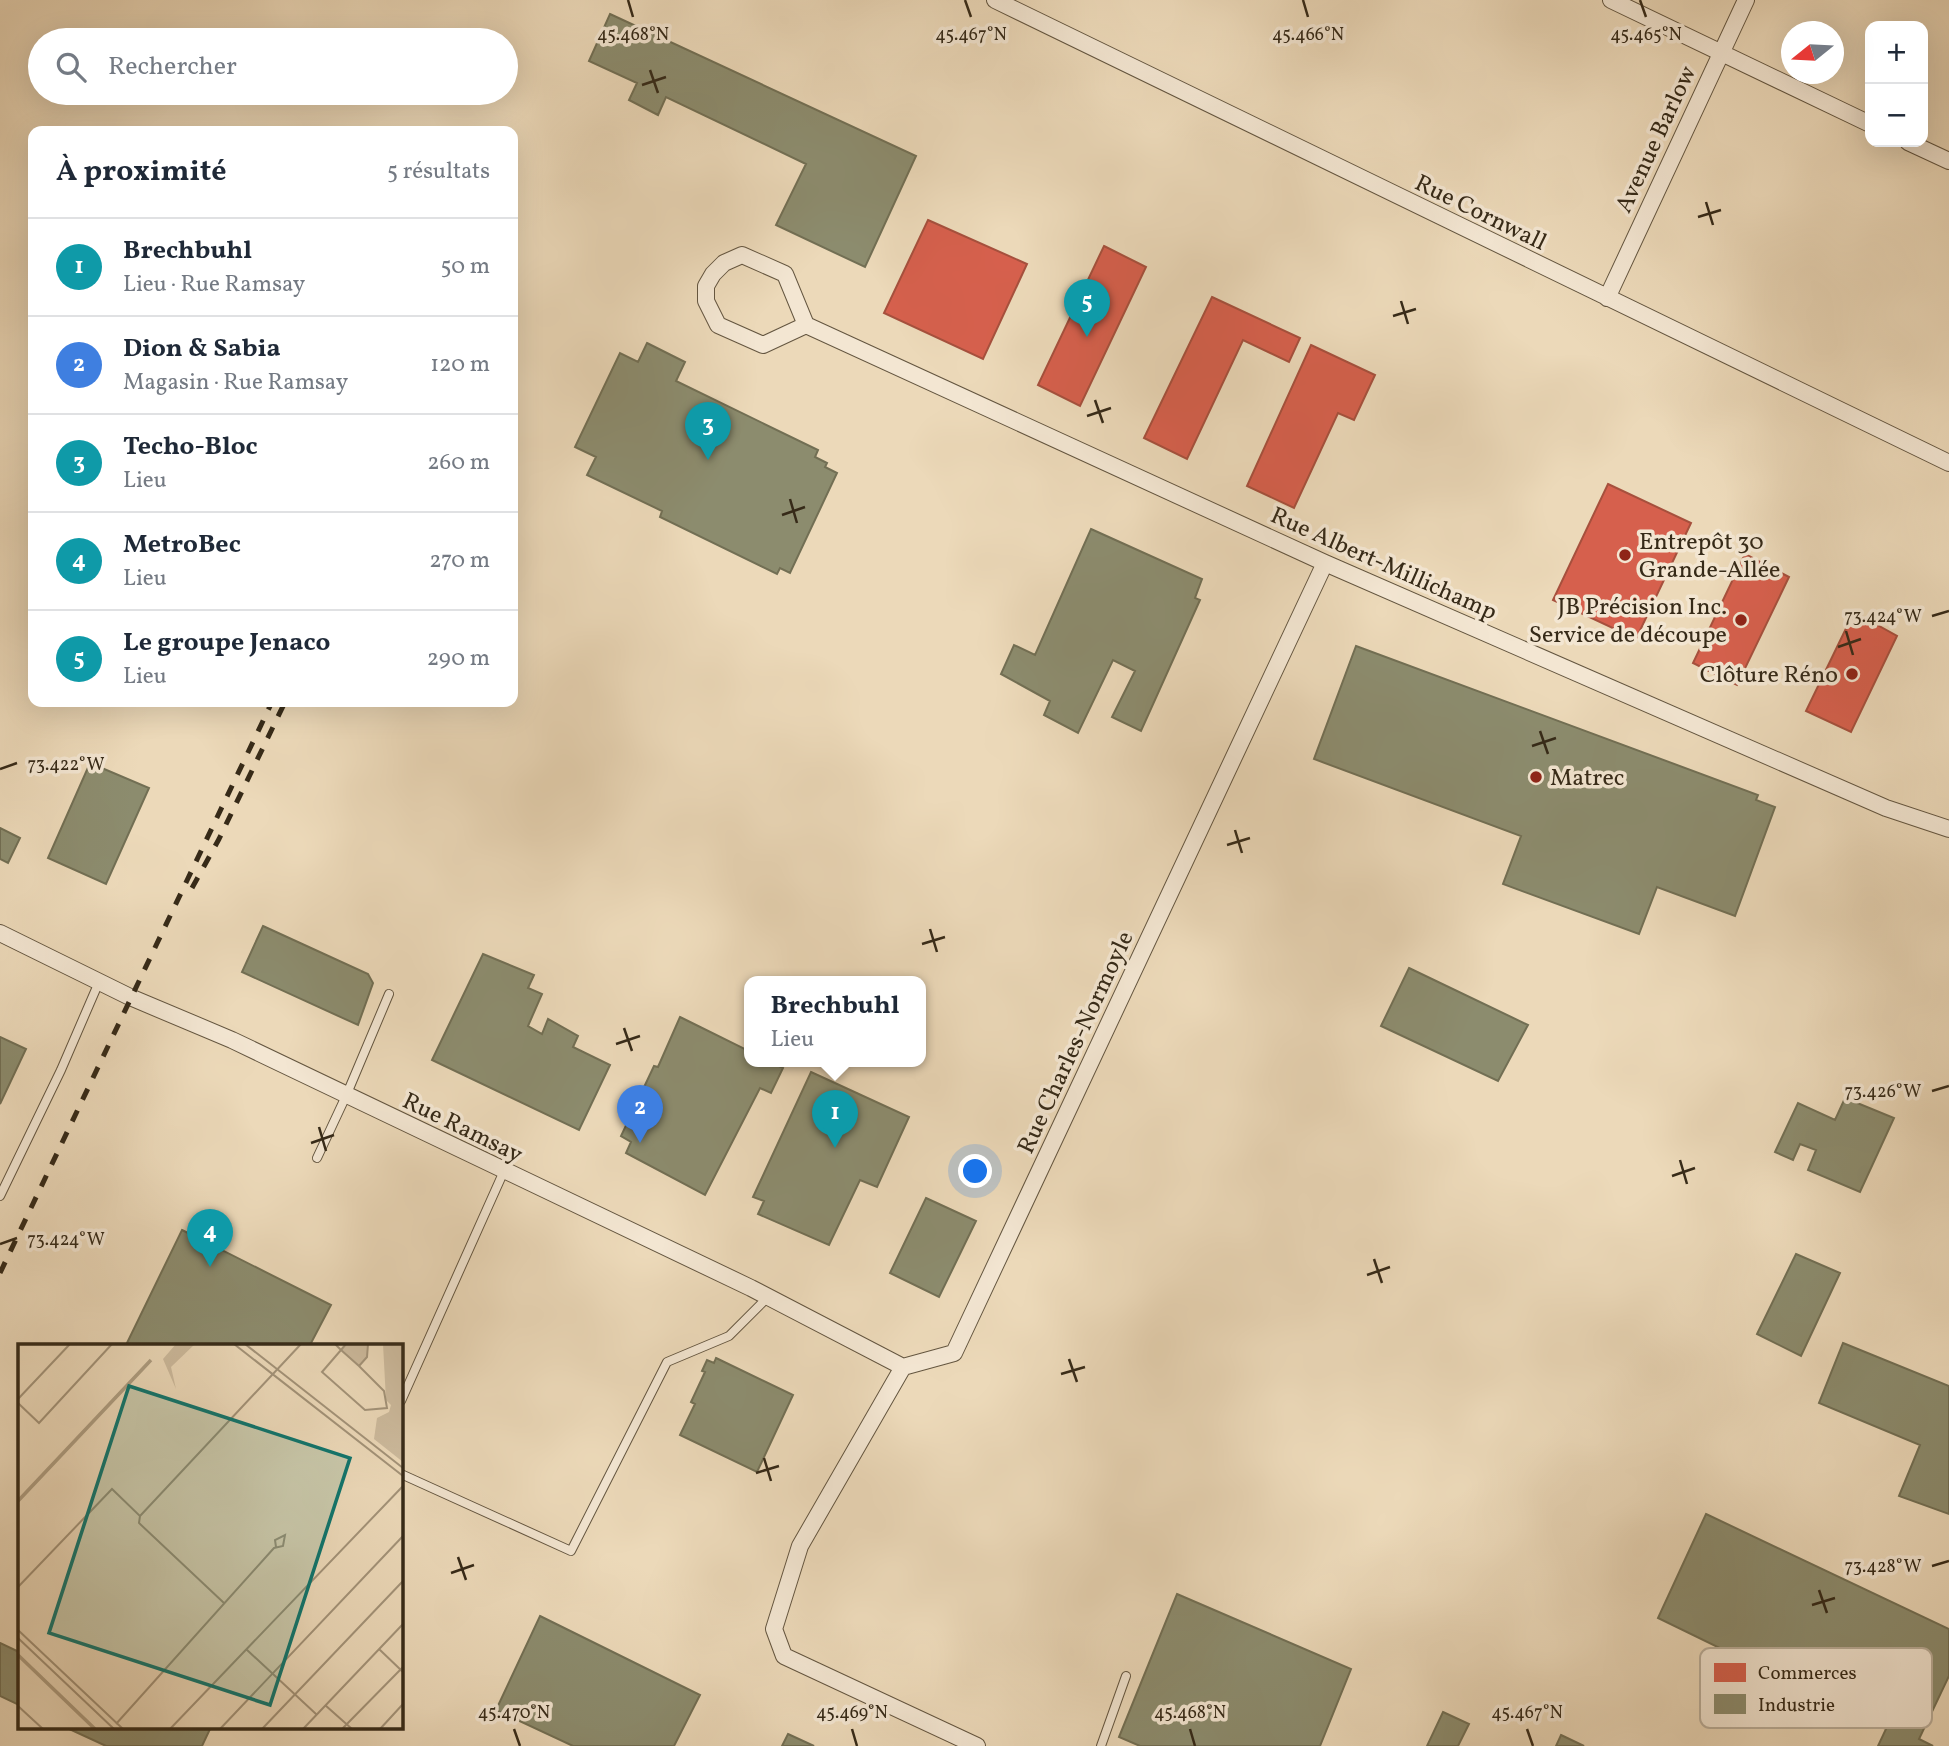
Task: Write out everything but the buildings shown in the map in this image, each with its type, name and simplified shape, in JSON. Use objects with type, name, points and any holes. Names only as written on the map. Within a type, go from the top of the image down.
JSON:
[{"type":"street","name":"Rue Cornwall","points":[[995,0],[1949,463]]},
{"type":"street","points":[[1611,0],[1865,122]]},
{"type":"street","name":"Avenue Barlow","points":[[1607,298],[1746,0]]},
{"type":"street","points":[[1919,147],[1949,161]]},
{"type":"street","points":[[742,255],[785,274],[806,325],[763,345],[718,324],[706,301],[706,286],[723,263],[742,255]]},
{"type":"street","name":"Rue Albert-Millichamp","points":[[806,325],[1325,563],[1886,808],[1949,829]]},
{"type":"street","name":"Rue Charles-Normoyle","points":[[902,1367],[954,1353],[1325,563]]},
{"type":"street","name":"Rue Ramsay","points":[[0,933],[99,982],[232,1040],[768,1297],[902,1367]]},
{"type":"street","points":[[902,1367],[800,1546],[774,1629],[784,1656],[977,1746]]},
{"type":"lane","points":[[0,1196],[61,1070],[99,982]]},
{"type":"lane","points":[[317,1158],[389,994]]},
{"type":"lane","points":[[402,1399],[504,1171]]},
{"type":"lane","points":[[402,1474],[571,1550],[667,1362],[729,1336],[768,1297]]},
{"type":"lane","points":[[1101,1746],[1126,1676]]},
{"type":"railway","points":[[0,1273],[270,707]]},
{"type":"railway","points":[[192,888],[219,839],[283,707]]},
{"type":"place","name":"Le groupe Jenaco","points":[[1087,337]]},
{"type":"place","name":"Techo-Bloc","points":[[708,460]]},
{"type":"place","name":"Entrepôt 30 Grande-Allée","points":[[1625,555]]},
{"type":"place","name":"JB Précision Inc. Service de découpe","points":[[1741,620]]},
{"type":"place","name":"Clôture Réno","points":[[1852,674]]},
{"type":"place","name":"Matrec","points":[[1536,777]]},
{"type":"place","name":"Dion & Sabia","points":[[640,1143]]},
{"type":"place","name":"Brechbuhl","points":[[835,1148]]},
{"type":"place","name":"MetroBec","points":[[210,1267]]}]
